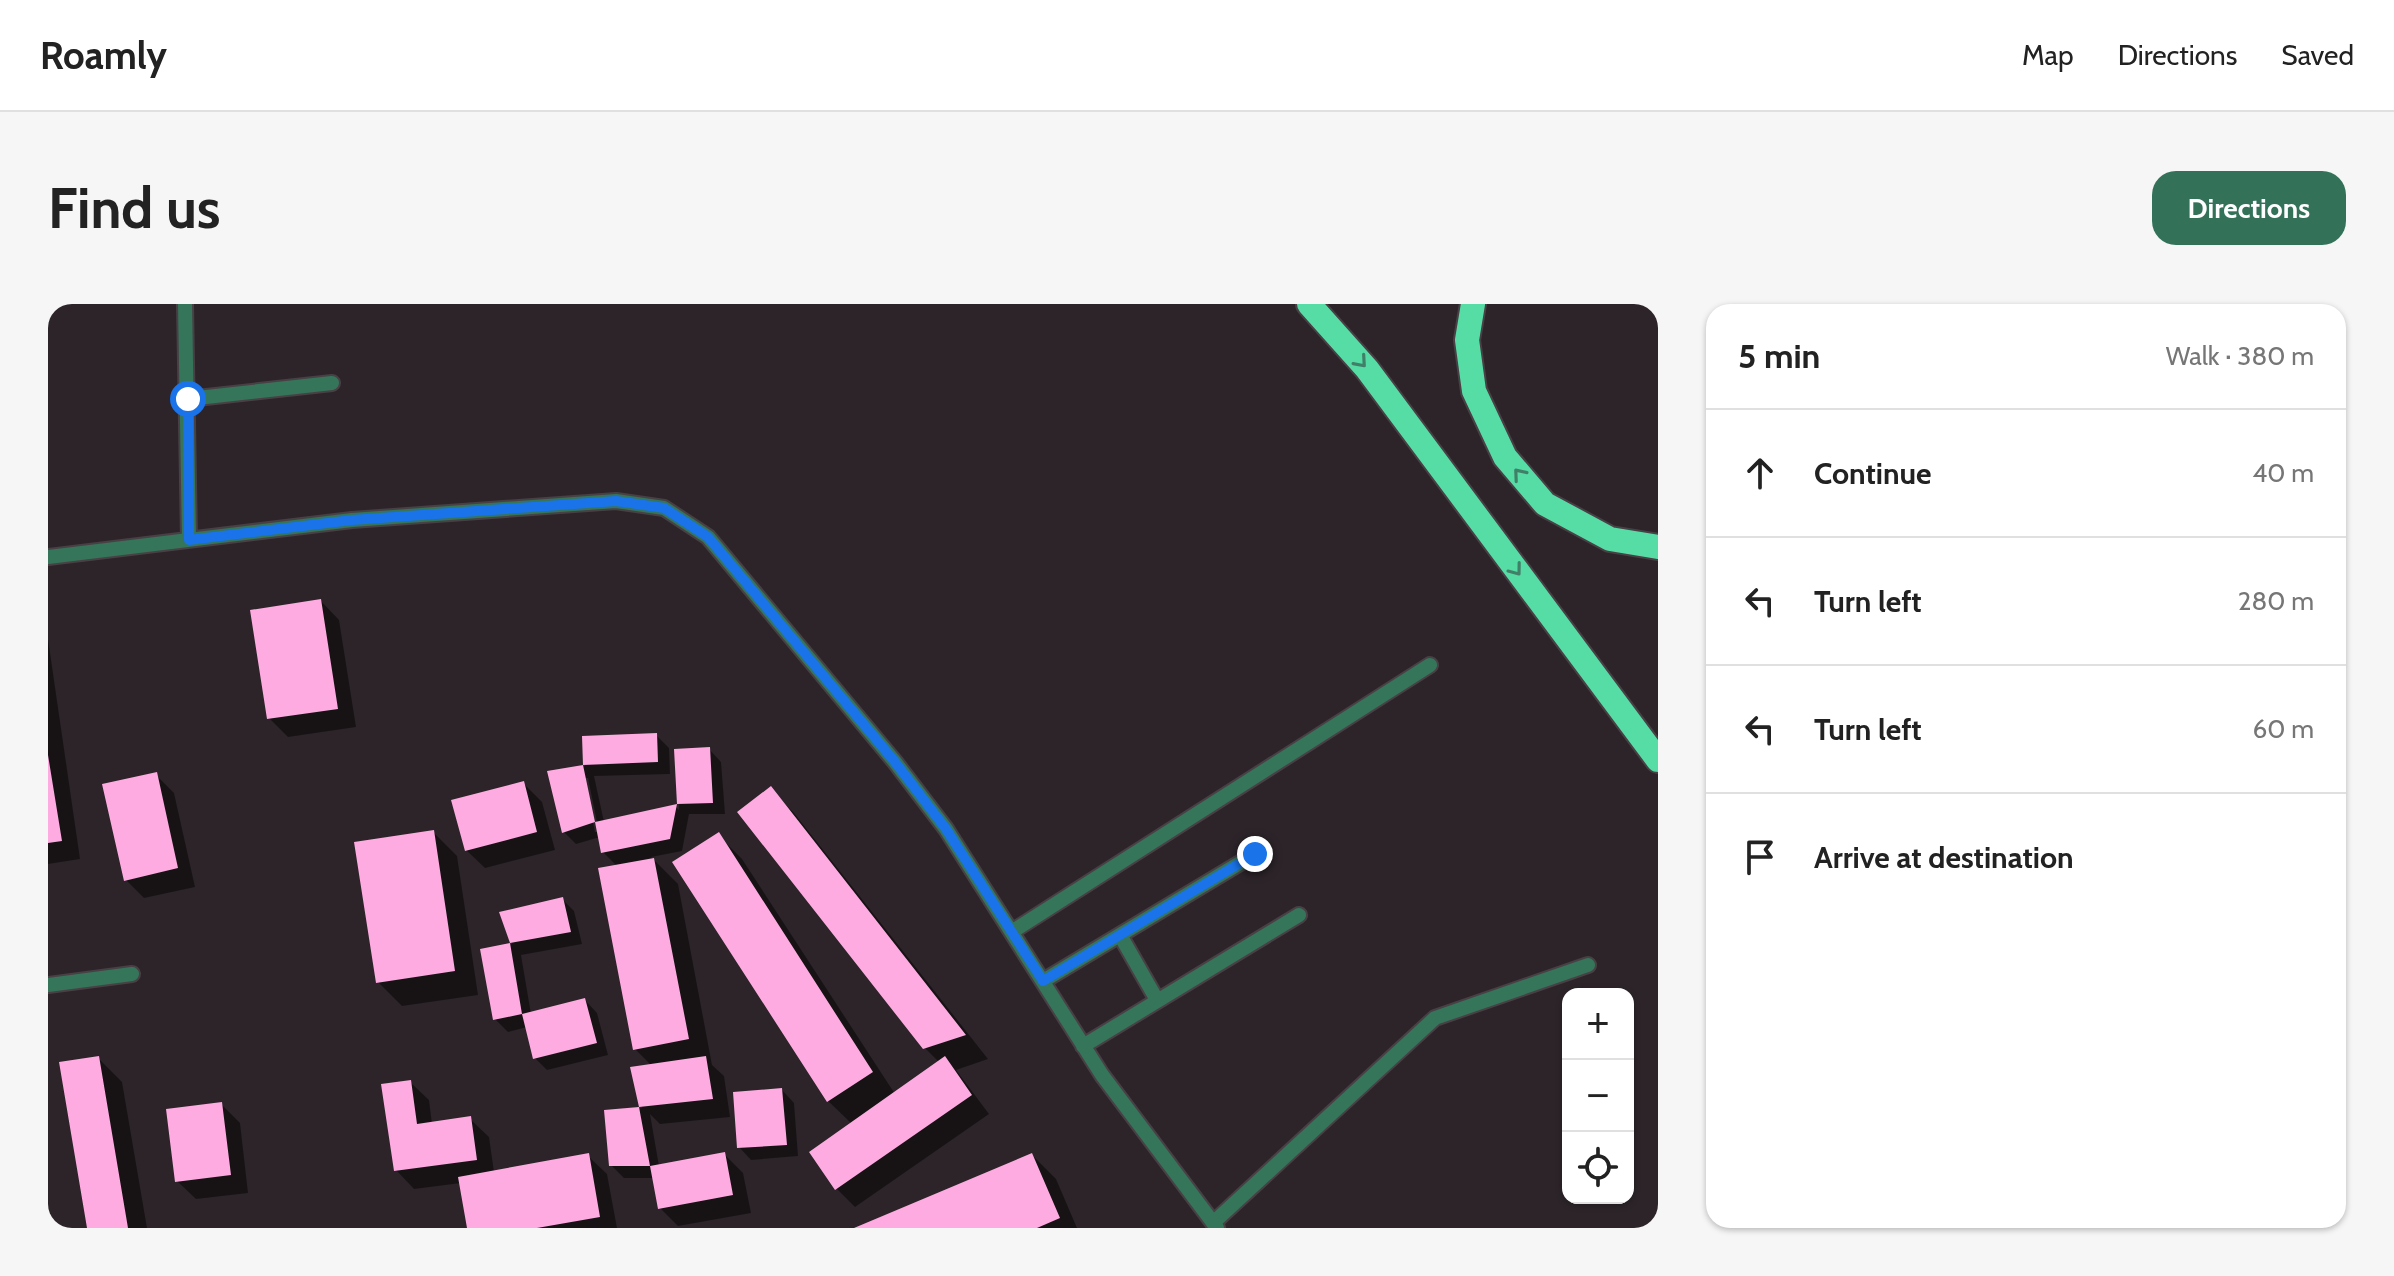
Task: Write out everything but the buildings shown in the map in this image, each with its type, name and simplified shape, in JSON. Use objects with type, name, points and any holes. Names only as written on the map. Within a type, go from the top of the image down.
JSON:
[{"type":"highway","points":[[1309,304],[1367,369],[1658,760]]},
{"type":"highway","points":[[1473,304],[1467,340],[1474,391],[1505,457],[1545,504],[1610,539],[1658,547]]},
{"type":"lane","points":[[185,304],[189,540]]},
{"type":"lane","points":[[188,399],[332,383]]},
{"type":"lane","points":[[48,557],[352,520],[616,501],[664,508],[708,537],[895,762],[946,829],[1083,1046],[1215,1226],[1435,1018],[1588,965]]},
{"type":"lane","points":[[1013,931],[1430,665]]},
{"type":"lane","points":[[1043,981],[1255,854]]},
{"type":"lane","points":[[1083,1046],[1299,915]]},
{"type":"lane","points":[[1120,935],[1157,1000]]},
{"type":"lane","points":[[48,985],[132,974]]},
{"type":"route","points":[[188,399],[189,540],[352,520],[616,501],[642,502],[664,508],[689,522],[708,537],[895,762],[946,829],[1043,981],[1255,854]]}]
